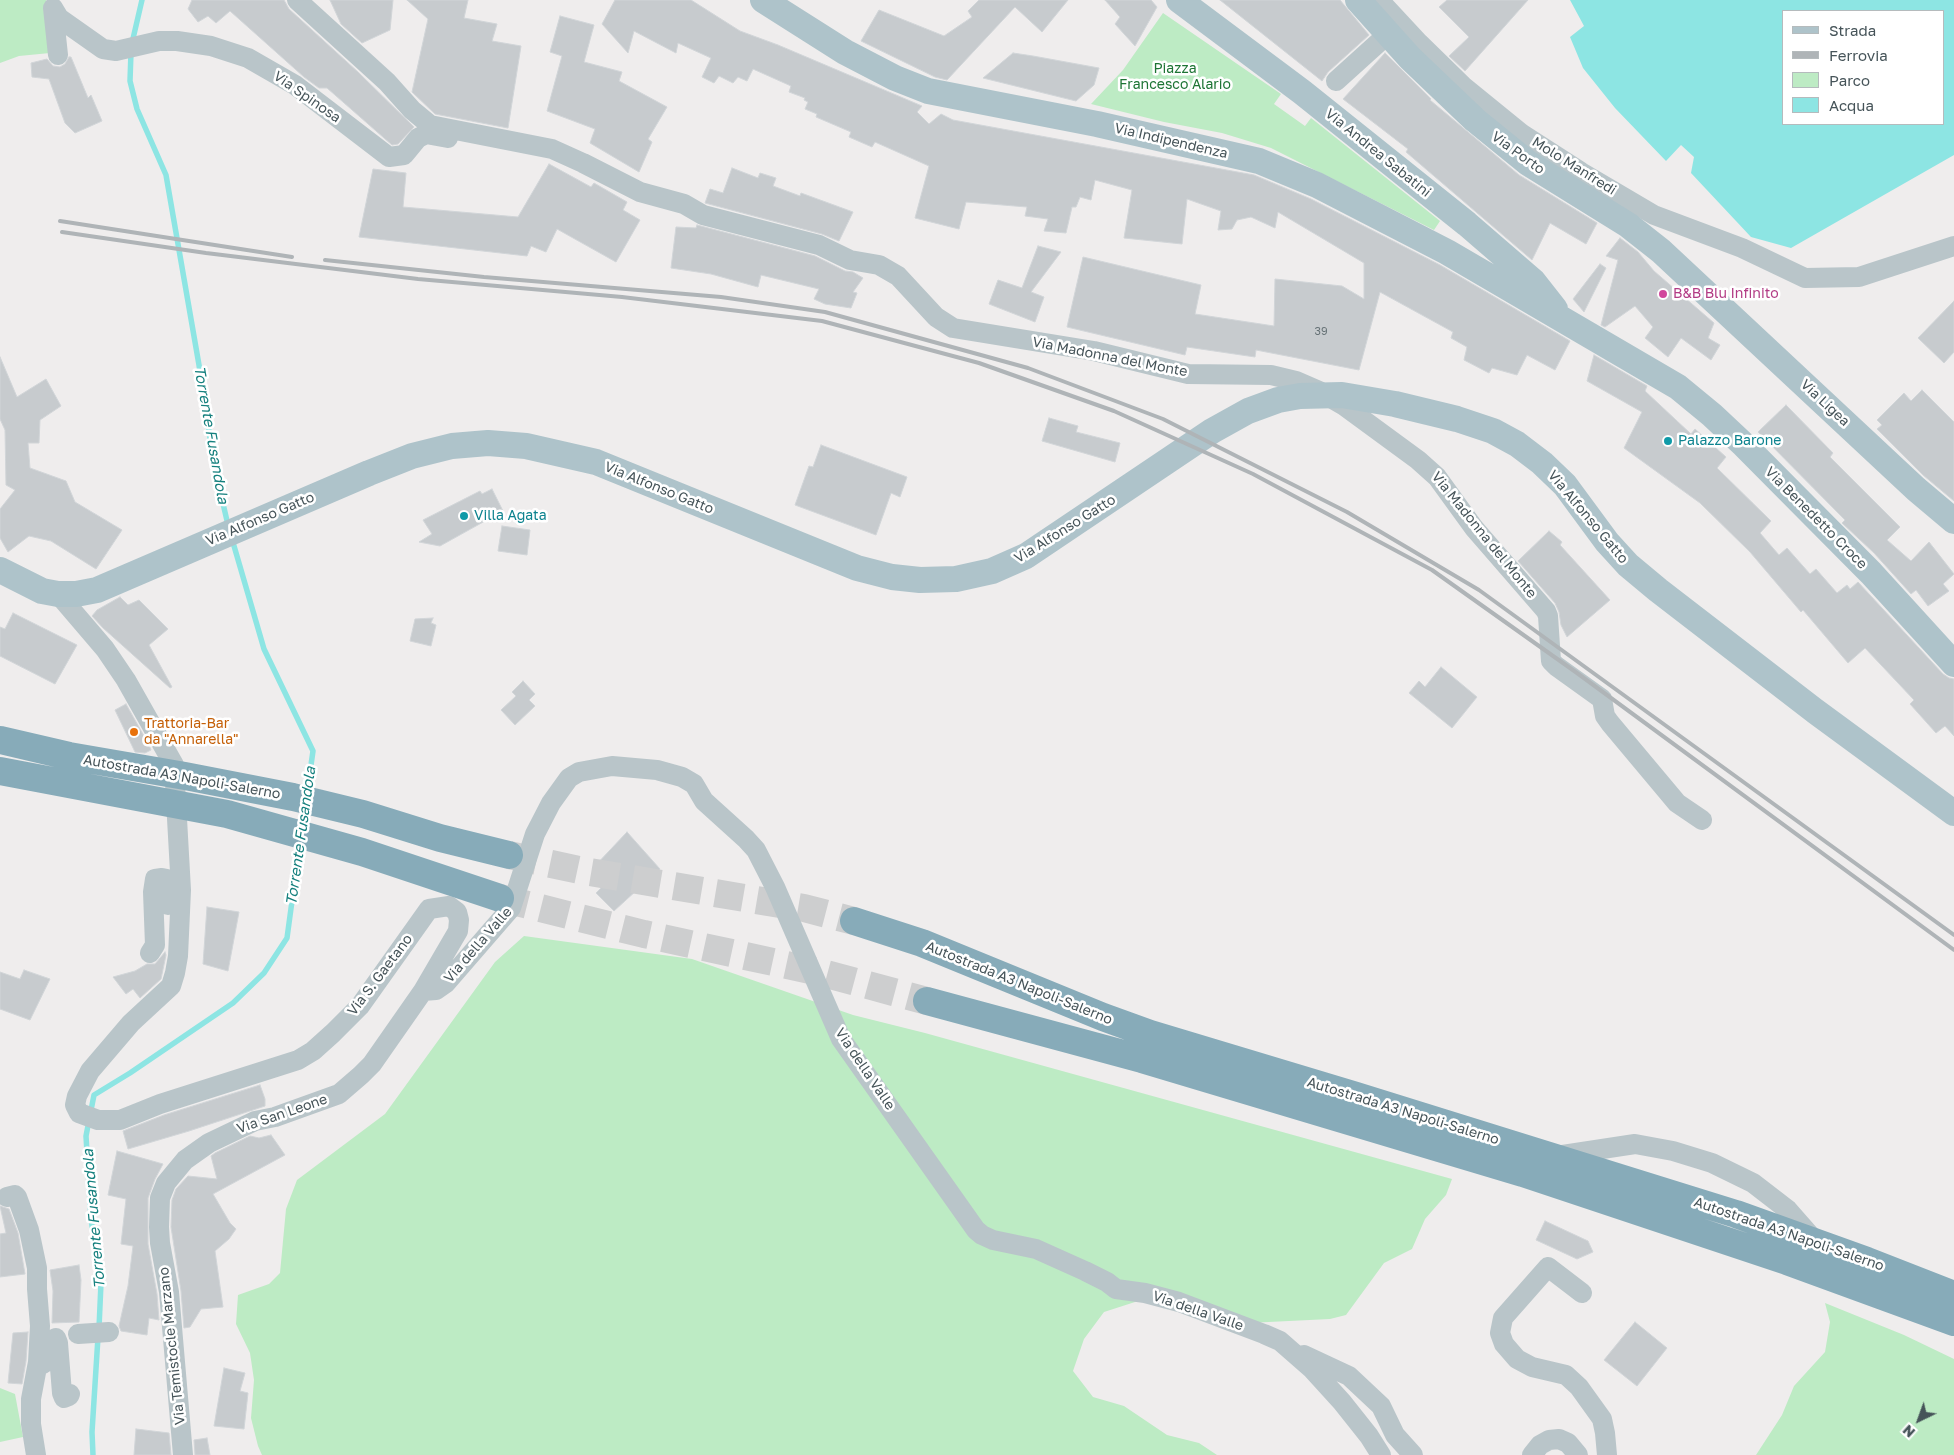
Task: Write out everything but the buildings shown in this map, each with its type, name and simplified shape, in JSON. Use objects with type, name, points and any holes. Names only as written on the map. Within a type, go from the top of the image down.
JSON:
[{"type":"highway","name":"Autostrada A3 Napoli-Salerno","points":[[0,740],[69,756],[293,797],[364,814],[440,838],[509,855]]},
{"type":"highway","name":"Autostrada A3 Napoli-Salerno","points":[[0,771],[161,800],[253,821],[362,852],[500,898]]},
{"type":"highway","name":"Autostrada A3 Napoli-Salerno","points":[[854,921],[922,943],[1103,1017],[1146,1046]]},
{"type":"highway","name":"Autostrada A3 Napoli-Salerno","points":[[927,1001],[1146,1046],[1536,1160],[1727,1211],[1817,1242],[1954,1295]]},
{"type":"highway","name":"Autostrada A3 Napoli-Salerno","points":[[1536,1160],[1787,1260],[1954,1322]]},
{"type":"main road","name":"Via Indipendenza","points":[[763,0],[844,52],[895,78],[928,91],[1097,124],[1259,161],[1317,185],[1447,252],[1565,321]]},
{"type":"main road","name":"Via Andrea Sabatini","points":[[1179,0],[1302,92],[1467,224],[1533,281],[1565,321]]},
{"type":"main road","name":"Via Porto","points":[[1358,0],[1428,77],[1503,145],[1528,163],[1628,225],[1697,283]]},
{"type":"main road","points":[[1447,252],[1467,224]]},
{"type":"main road","name":"Via Ligea","points":[[1697,283],[1916,489],[1954,521]]},
{"type":"main road","name":"Via Benedetto Croce","points":[[1565,321],[1678,387],[1712,415],[1871,573],[1954,664]]},
{"type":"main road","name":"Via Alfonso Gatto","points":[[0,570],[36,589],[58,594],[76,594],[97,590],[412,456],[452,446],[488,443],[526,446],[582,458],[617,470],[857,568],[892,577],[920,580],[956,579],[992,571],[1026,556],[1229,421],[1263,405],[1293,397],[1342,395],[1457,419],[1493,431],[1517,444],[1542,463],[1565,485],[1607,542],[1628,565],[1816,711],[1954,813]]},
{"type":"street","points":[[298,0],[430,125],[531,146]]},
{"type":"street","name":"Molo Manfredi","points":[[1379,0],[1463,86],[1522,134],[1581,172],[1654,215],[1742,248],[1805,278],[1859,277],[1954,246]]},
{"type":"street","name":"Via Spinosa","points":[[50,4],[59,18],[103,49],[116,51],[154,43],[177,41],[226,50],[248,58],[294,85],[389,157],[404,155],[418,138],[426,134],[519,150],[531,146]]},
{"type":"street","name":"Via Spinosa","points":[[50,4],[58,55]]},
{"type":"street","points":[[1336,81],[1388,34]]},
{"type":"street","name":"Via Madonna del Monte","points":[[531,146],[552,149],[640,192],[684,204],[703,214],[819,245],[850,260],[879,265],[898,276],[936,317],[953,328],[1094,352],[1188,374],[1271,375],[1296,381],[1319,390],[1343,405],[1430,470],[1469,522],[1548,616],[1551,661],[1602,699],[1605,716],[1610,723],[1677,802],[1702,820]]},
{"type":"street","points":[[58,594],[105,649],[126,680],[174,765],[181,890],[178,956]]},
{"type":"street","name":"Via della Valle","points":[[423,991],[436,990],[446,983],[511,908],[535,834],[551,803],[569,778],[579,772],[612,766],[657,770],[682,777],[694,784],[704,801],[756,850],[775,887],[841,1039],[976,1230],[993,1240],[1036,1249],[1107,1282],[1116,1290],[1146,1293],[1179,1302],[1264,1334],[1291,1349],[1342,1402],[1369,1436],[1380,1455]]},
{"type":"street","points":[[150,953],[155,945],[155,879],[162,878],[166,879],[168,889],[166,948],[178,956]]},
{"type":"street","name":"Via S. Gaetano","points":[[178,956],[171,986],[131,1023],[90,1071],[77,1096],[75,1105],[94,1118],[120,1120],[160,1104],[298,1060],[313,1051],[360,1006],[429,909],[450,906],[457,912],[459,920],[458,931],[423,991]]},
{"type":"street","name":"Via San Leone","points":[[159,1208],[163,1190],[172,1174],[185,1160],[209,1143],[255,1121],[275,1117],[340,1094],[372,1064],[423,991]]},
{"type":"street","points":[[1536,1160],[1635,1144],[1673,1150],[1753,1182],[1788,1210],[1817,1242]]},
{"type":"street","points":[[7,1197],[18,1197],[30,1230],[37,1268],[40,1326],[38,1362],[31,1399],[32,1430],[36,1455]]},
{"type":"street","name":"Via Temistocle Marzano","points":[[159,1208],[160,1243],[169,1292],[182,1455]]},
{"type":"street","points":[[1582,1294],[1548,1267],[1503,1318],[1500,1333],[1504,1344],[1517,1359],[1532,1367],[1566,1375],[1579,1387],[1602,1419],[1607,1455]]},
{"type":"street","points":[[78,1334],[110,1332]]},
{"type":"street","points":[[32,1430],[37,1428],[36,1408],[40,1376],[54,1338],[58,1342],[62,1393],[64,1398],[70,1394]]},
{"type":"street","points":[[1291,1349],[1349,1376],[1381,1406],[1395,1435],[1413,1455]]},
{"type":"street","points":[[1532,1455],[1549,1440],[1559,1438],[1568,1443],[1578,1455]]},
{"type":"green space","points":[[0,0],[46,0],[50,53],[19,56],[0,63]]},
{"type":"green space","name":"Piazza Francesco Alario","points":[[1163,13],[1281,94],[1274,104],[1305,126],[1311,118],[1440,221],[1434,230],[1271,148],[1222,133],[1164,122],[1091,104],[1123,70]]},
{"type":"green space","points":[[524,936],[692,959],[853,1015],[925,1033],[1452,1179],[1446,1195],[1425,1219],[1412,1249],[1384,1263],[1346,1315],[1330,1319],[1248,1323],[1164,1298],[1135,1302],[1104,1312],[1084,1339],[1073,1371],[1093,1397],[1124,1406],[1167,1435],[1199,1443],[1217,1455],[262,1455],[251,1418],[254,1380],[250,1353],[236,1324],[238,1295],[269,1284],[280,1273],[286,1209],[297,1180],[385,1114],[495,962]]},
{"type":"green space","points":[[1825,1303],[1904,1335],[1954,1359],[1954,1455],[1756,1455],[1782,1415],[1794,1386],[1825,1352],[1830,1322]]},
{"type":"green space","points":[[0,1388],[15,1394],[23,1437],[0,1442]]},
{"type":"water","points":[[1570,0],[1954,0],[1954,155],[1791,248],[1751,237],[1691,173],[1694,157],[1681,145],[1666,161],[1615,108],[1583,68],[1570,37],[1584,26]]},
{"type":"waterway","name":"Torrente Fusandola","points":[[132,43],[142,0]]},
{"type":"waterway","name":"Torrente Fusandola","points":[[131,52],[130,81],[137,109],[166,175],[199,365],[214,465],[228,525]]},
{"type":"waterway","name":"Torrente Fusandola","points":[[232,539],[264,649],[313,751],[307,793]]},
{"type":"waterway","name":"Torrente Fusandola","points":[[302,828],[305,808]]},
{"type":"waterway","name":"Torrente Fusandola","points":[[99,1328],[101,1283],[91,1219],[86,1136],[94,1095],[130,1073],[233,1003],[264,973],[287,938],[300,842]]},
{"type":"waterway","name":"Torrente Fusandola","points":[[93,1455],[92,1432],[98,1337]]},
{"type":"tunnel","points":[[509,855],[584,871],[804,908],[854,921]]},
{"type":"tunnel","points":[[500,898],[644,934],[819,972],[927,1001]]},
{"type":"railway","points":[[60,221],[292,257]]},
{"type":"railway","points":[[62,232],[206,253],[418,279],[622,297],[822,321],[979,363],[1114,411],[1253,474],[1432,570],[1577,673],[1954,950]]},
{"type":"railway","points":[[325,260],[484,277],[721,297],[825,312],[1028,368],[1163,419],[1347,512],[1479,590],[1954,935]]},
{"type":"place","name":"B&B Blu Infinito","points":[[1663,294]]},
{"type":"place","name":"Palazzo Barone","points":[[1668,441]]},
{"type":"place","name":"Villa Agata","points":[[464,516]]},
{"type":"place","name":"Trattoria-Bar da \"Annarella\"","points":[[134,732]]}]
